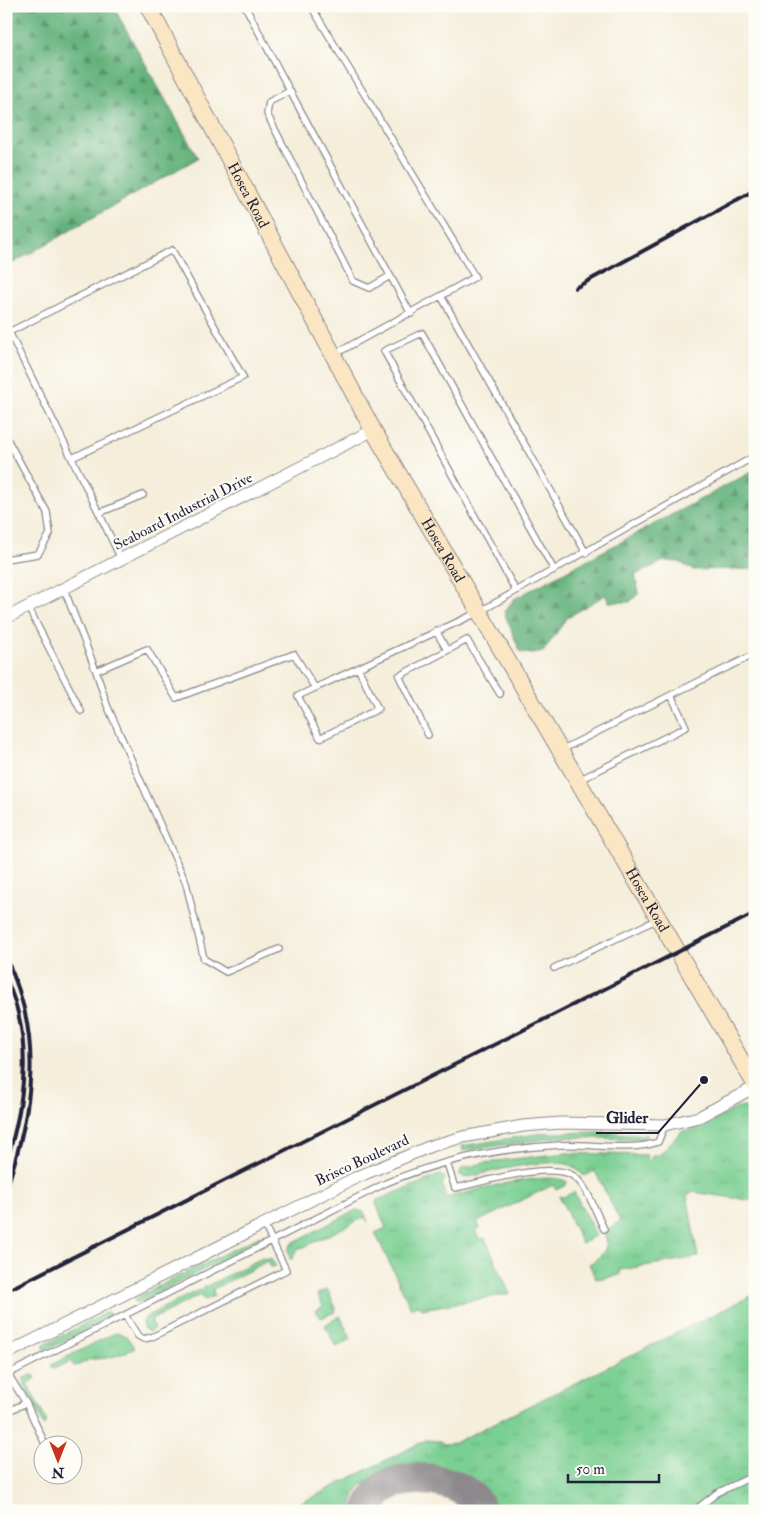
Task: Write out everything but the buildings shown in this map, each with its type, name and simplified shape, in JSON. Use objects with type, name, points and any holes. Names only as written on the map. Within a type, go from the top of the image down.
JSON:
[{"type":"street","name":"Hosea Road","points":[[148,6],[373,430],[755,1085]]},
{"type":"street","name":"Seaboard Industrial Drive","points":[[6,618],[373,430]]},
{"type":"street","name":"Brisco Boulevard","points":[[6,1354],[396,1159],[463,1137],[523,1126],[560,1124],[665,1125],[699,1117],[755,1085]]},
{"type":"lane","points":[[245,6],[411,314]]},
{"type":"lane","points":[[311,6],[475,277],[411,314],[333,355]]},
{"type":"lane","points":[[290,91],[269,102],[267,114],[353,281],[369,288],[390,276]]},
{"type":"lane","points":[[72,458],[242,377],[172,250],[9,332],[121,559]]},
{"type":"lane","points":[[441,296],[586,553]]},
{"type":"lane","points":[[516,591],[384,351],[422,332],[554,570]]},
{"type":"lane","points":[[6,437],[46,512],[50,534],[38,554],[6,559]]},
{"type":"lane","points":[[358,668],[378,709],[320,738],[298,696],[436,631],[479,612],[755,456]]},
{"type":"lane","points":[[99,513],[143,495]]},
{"type":"lane","points":[[64,589],[96,671],[107,705],[186,883],[204,959],[226,972],[279,949]]},
{"type":"lane","points":[[28,607],[81,711]]},
{"type":"lane","points":[[436,631],[447,650]]},
{"type":"lane","points":[[428,735],[399,676],[467,640],[500,694]]},
{"type":"lane","points":[[96,671],[147,649],[176,698],[294,654],[315,688]]},
{"type":"lane","points":[[560,751],[755,654]]},
{"type":"lane","points":[[577,781],[686,727],[671,695]]},
{"type":"lane","points":[[554,968],[658,919]]},
{"type":"lane","points":[[40,1434],[26,1403],[7,1375],[386,1183],[426,1167],[495,1152],[559,1145],[644,1146],[658,1142],[665,1125]]},
{"type":"lane","points":[[447,1163],[455,1188],[543,1171],[568,1172],[582,1184],[604,1229]]},
{"type":"lane","points":[[125,1314],[138,1336],[144,1339],[152,1337],[286,1270],[264,1224]]},
{"type":"lane","points":[[6,1412],[26,1403]]},
{"type":"lane","points":[[694,1511],[717,1493],[755,1475]]},
{"type":"green space","points":[[14,6],[113,6],[198,158],[6,267],[6,11]]},
{"type":"green space","points":[[755,470],[755,569],[693,570],[679,562],[664,561],[635,575],[639,593],[630,602],[609,602],[605,595],[567,618],[543,652],[532,654],[520,652],[504,612],[514,599]]},
{"type":"green space","points":[[744,1107],[755,1111],[755,1201],[692,1192],[687,1195],[698,1257],[620,1270],[620,1275],[596,1279],[589,1264],[601,1255],[606,1247],[604,1232],[620,1221],[595,1171],[584,1176],[570,1165],[548,1163],[518,1166],[465,1178],[459,1174],[462,1168],[489,1162],[489,1164],[496,1161],[565,1153],[647,1155],[646,1160],[649,1161],[653,1155],[659,1155],[681,1132],[712,1122],[737,1108]]},
{"type":"green space","points":[[600,1132],[647,1135],[643,1139],[558,1137],[463,1151],[462,1146],[543,1133]]},
{"type":"green space","points":[[440,1175],[445,1178],[442,1185],[446,1198],[527,1180],[544,1178],[567,1182],[566,1185],[556,1190],[553,1185],[477,1222],[480,1228],[475,1231],[480,1240],[485,1238],[510,1294],[422,1309],[419,1304],[411,1308],[375,1233],[386,1228],[376,1204],[377,1200]]},
{"type":"green space","points":[[574,1192],[596,1235],[582,1244],[559,1196],[563,1197]]},
{"type":"green space","points":[[356,1210],[364,1212],[368,1222],[365,1217],[296,1251],[292,1259],[290,1259],[288,1250],[292,1243]]},
{"type":"green space","points":[[260,1236],[263,1238],[260,1241],[138,1303],[134,1301],[135,1298]]},
{"type":"green space","points":[[262,1258],[271,1259],[276,1266],[271,1267],[268,1261],[213,1289],[214,1296],[204,1300],[200,1295],[151,1320],[154,1328],[149,1332],[143,1328],[143,1321],[147,1316]]},
{"type":"green space","points":[[327,1289],[336,1308],[335,1312],[321,1318],[316,1311],[323,1306],[317,1294]]},
{"type":"green space","points":[[755,1294],[755,1511],[501,1511],[476,1487],[462,1478],[447,1472],[416,1468],[399,1471],[363,1484],[357,1491],[350,1511],[285,1511],[426,1440],[440,1441],[444,1444],[454,1443]]},
{"type":"green space","points":[[107,1312],[110,1314],[110,1317],[47,1350],[44,1349],[44,1345]]},
{"type":"green space","points":[[340,1316],[351,1339],[336,1347],[325,1325]]},
{"type":"green space","points":[[119,1333],[126,1336],[135,1348],[114,1356],[91,1359],[77,1366],[74,1366],[71,1361],[54,1369],[51,1367],[53,1364],[113,1334]]},
{"type":"green space","points":[[32,1375],[35,1376],[35,1379],[27,1383],[47,1422],[44,1426],[23,1384],[24,1378]]},
{"type":"taxiway","points":[[368,1511],[376,1495],[386,1486],[414,1479],[442,1482],[454,1486],[466,1492],[475,1500],[481,1511]]},
{"type":"railway","points":[[575,288],[755,190]]},
{"type":"railway","points":[[6,1291],[755,913]]},
{"type":"railway","points":[[6,958],[18,987],[26,1016],[30,1045],[28,1102],[23,1131],[6,1190]]},
{"type":"railway","points":[[6,979],[15,1001],[20,1024],[24,1071],[18,1117],[6,1163]]},
{"type":"place","name":"Glider","points":[[704,1080]]}]
